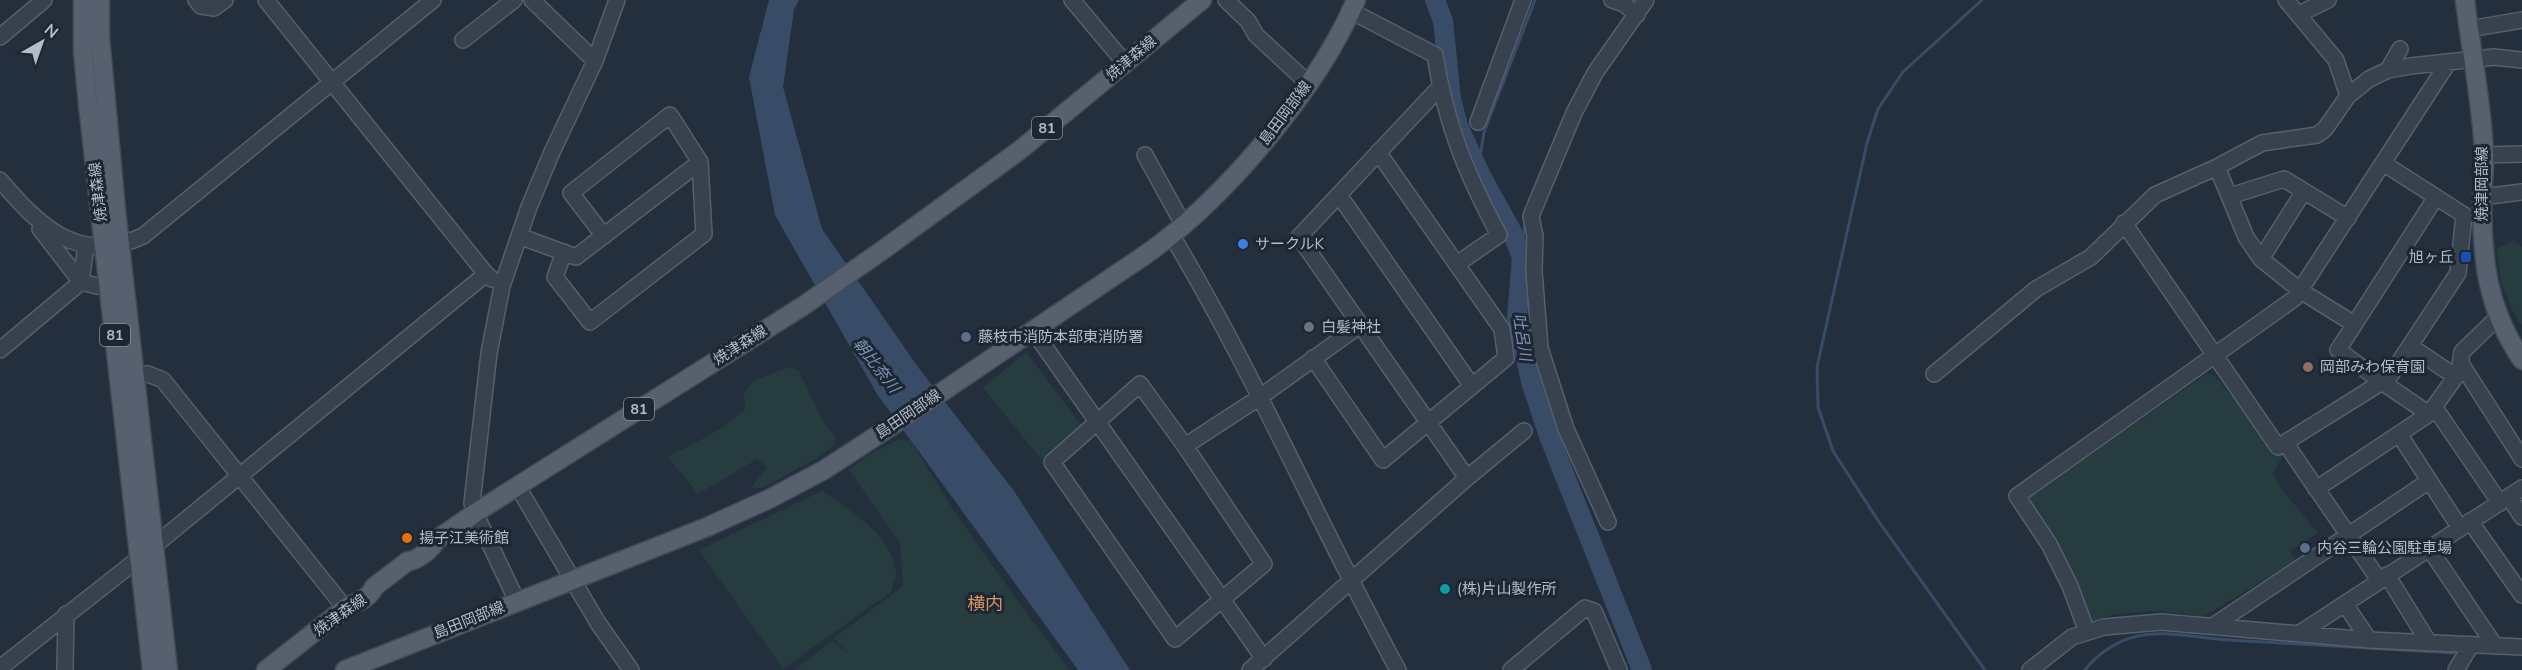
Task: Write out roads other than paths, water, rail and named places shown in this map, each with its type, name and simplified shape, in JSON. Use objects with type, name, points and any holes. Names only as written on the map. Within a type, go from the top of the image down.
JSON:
[{"type":"main road","name":"焼津森線","points":[[83,0],[83,52],[88,105],[134,375],[168,670]]},
{"type":"main road","name":"焼津森線","points":[[100,0],[100,38],[113,245],[109,284],[152,670]]},
{"type":"main road","name":"焼津森線","points":[[266,670],[345,609],[354,603],[361,602],[374,587],[408,561],[413,561],[434,545],[436,540],[475,513],[518,488],[803,306],[880,252],[1020,150],[1203,0]]},
{"type":"main road","name":"焼津岡部線","points":[[2465,0],[2484,155],[2482,197],[2485,272],[2498,317],[2522,360]]},
{"type":"main road","name":"島田岡部線","points":[[345,670],[771,498],[824,470],[890,427],[1178,231],[1268,138],[1308,83],[1354,6]]},
{"type":"street","points":[[0,37],[44,0]]},
{"type":"street","points":[[196,0],[201,6],[214,8],[225,0]]},
{"type":"street","points":[[266,0],[486,274],[502,286]]},
{"type":"street","points":[[28,213],[61,237],[86,245],[113,245],[143,236],[433,0]]},
{"type":"street","points":[[463,40],[514,0]]},
{"type":"street","points":[[532,0],[595,62]]},
{"type":"street","points":[[517,601],[472,503],[489,353],[502,286],[519,236],[552,152],[595,62],[617,0]]},
{"type":"street","points":[[1072,0],[1125,63]]},
{"type":"street","points":[[1226,0],[1248,21],[1257,35],[1308,83]]},
{"type":"street","points":[[1478,122],[1523,0]]},
{"type":"street","points":[[1608,522],[1566,429],[1540,348],[1534,271],[1535,236],[1531,216],[1579,103],[1595,73],[1646,0]]},
{"type":"street","points":[[2286,0],[2337,60],[2348,96]]},
{"type":"street","points":[[2299,14],[2328,0]]},
{"type":"street","points":[[1618,2],[1637,15]]},
{"type":"street","points":[[1354,6],[1435,55],[1440,87],[1455,142],[1474,187],[1499,235],[1457,264]]},
{"type":"street","points":[[2469,29],[2522,20]]},
{"type":"street","points":[[2388,70],[2400,49]]},
{"type":"street","points":[[1934,374],[2036,289],[2091,256],[2124,222],[2156,195],[2262,143],[2317,135],[2325,129],[2348,96],[2369,79],[2388,70],[2494,57],[2522,60]]},
{"type":"street","points":[[2087,632],[2070,586],[2049,544],[2017,496],[2216,356],[2301,291],[2448,63]]},
{"type":"street","points":[[1440,87],[1299,237],[1467,478]]},
{"type":"street","points":[[564,252],[555,278],[590,322],[704,234],[700,162],[670,115],[571,193],[604,236]]},
{"type":"street","points":[[1313,358],[1383,460],[1506,358],[1502,329],[1378,152]]},
{"type":"street","points":[[2484,155],[2522,154]]},
{"type":"street","points":[[1145,155],[1178,231],[1350,581],[1398,670]]},
{"type":"street","points":[[519,236],[576,257],[700,162]]},
{"type":"street","points":[[2124,222],[2278,447],[2390,376],[2458,273],[2464,215],[2383,163]]},
{"type":"street","points":[[2217,167],[2246,237],[2261,260],[2301,291],[2354,324]]},
{"type":"street","points":[[2230,196],[2284,179],[2348,218]]},
{"type":"street","points":[[0,180],[81,282],[97,286],[109,284]]},
{"type":"street","points":[[2261,260],[2304,191]]},
{"type":"street","points":[[2482,197],[2522,192]]},
{"type":"street","points":[[1339,195],[1472,387]]},
{"type":"street","points":[[2436,197],[2338,350],[2382,382],[2432,411],[2510,496],[2522,517]]},
{"type":"street","points":[[0,350],[81,282],[86,245]]},
{"type":"street","points":[[0,668],[138,559],[486,274]]},
{"type":"street","points":[[2316,489],[2432,411],[2459,371],[2462,352],[2498,317]]},
{"type":"street","points":[[1185,446],[1260,397],[1359,326]]},
{"type":"street","points":[[1032,329],[1264,659]]},
{"type":"street","points":[[2410,346],[2459,371],[2522,459]]},
{"type":"street","points":[[134,375],[148,374],[163,380],[345,609]]},
{"type":"street","points":[[1140,384],[1185,446],[1264,564],[1175,639],[1052,462],[1140,384]]},
{"type":"street","points":[[1250,670],[1467,478],[1524,431]]},
{"type":"street","points":[[2399,434],[2429,481],[2522,595]]},
{"type":"street","points":[[2286,444],[2347,535],[2383,578],[2429,642]]},
{"type":"street","points":[[2213,626],[2429,481]]},
{"type":"street","points":[[518,488],[598,623],[631,670]]},
{"type":"street","points":[[2300,633],[2510,496]]},
{"type":"street","points":[[2429,548],[2495,646]]},
{"type":"street","points":[[2346,604],[2369,640]]},
{"type":"street","points":[[1511,670],[1585,608],[1594,610],[1619,670]]},
{"type":"street","points":[[65,670],[66,614]]},
{"type":"street","points":[[2030,670],[2072,637],[2104,627],[2161,622],[2369,640],[2522,647]]},
{"type":"street","points":[[2456,670],[2471,645]]},
{"type":"water","name":"朝比奈川","points":[[769,0],[799,0],[794,9],[783,87],[822,229],[918,367],[1014,491],[1130,670],[1078,670],[877,394],[775,215],[749,77]]},
{"type":"waterway","name":"吐呂川","points":[[1435,0],[1443,21],[1451,99],[1458,126],[1481,176],[1512,232],[1522,257],[1517,317],[1531,382],[1549,436],[1642,670]]},
{"type":"waterway","points":[[1481,176],[1480,158],[1484,132],[1535,0]]},
{"type":"waterway","points":[[1982,0],[1903,72],[1878,109],[1867,143],[1817,367],[1818,407],[1833,451],[1879,522],[1985,670]]},
{"type":"waterway","points":[[1529,201],[1567,111]]},
{"type":"waterway","points":[[1522,257],[1525,222]]},
{"type":"waterway","points":[[2085,670],[2102,653],[2116,644],[2149,634],[2453,653]]},
{"type":"place","name":"サークルK","points":[[1243,244]]},
{"type":"place","name":"旭ヶ丘","points":[[2466,257]]},
{"type":"place","name":"白髪神社","points":[[1309,327]]},
{"type":"place","name":"藤枝市消防本部東消防署","points":[[966,337]]},
{"type":"place","name":"岡部みわ保育園","points":[[2308,367]]},
{"type":"place","name":"揚子江美術館","points":[[407,538]]},
{"type":"place","name":"内谷三輪公園駐車場","points":[[2305,548]]},
{"type":"place","name":"(株)片山製作所","points":[[1445,589]]},
{"type":"district","name":"横内","points":[[985,604]]}]
